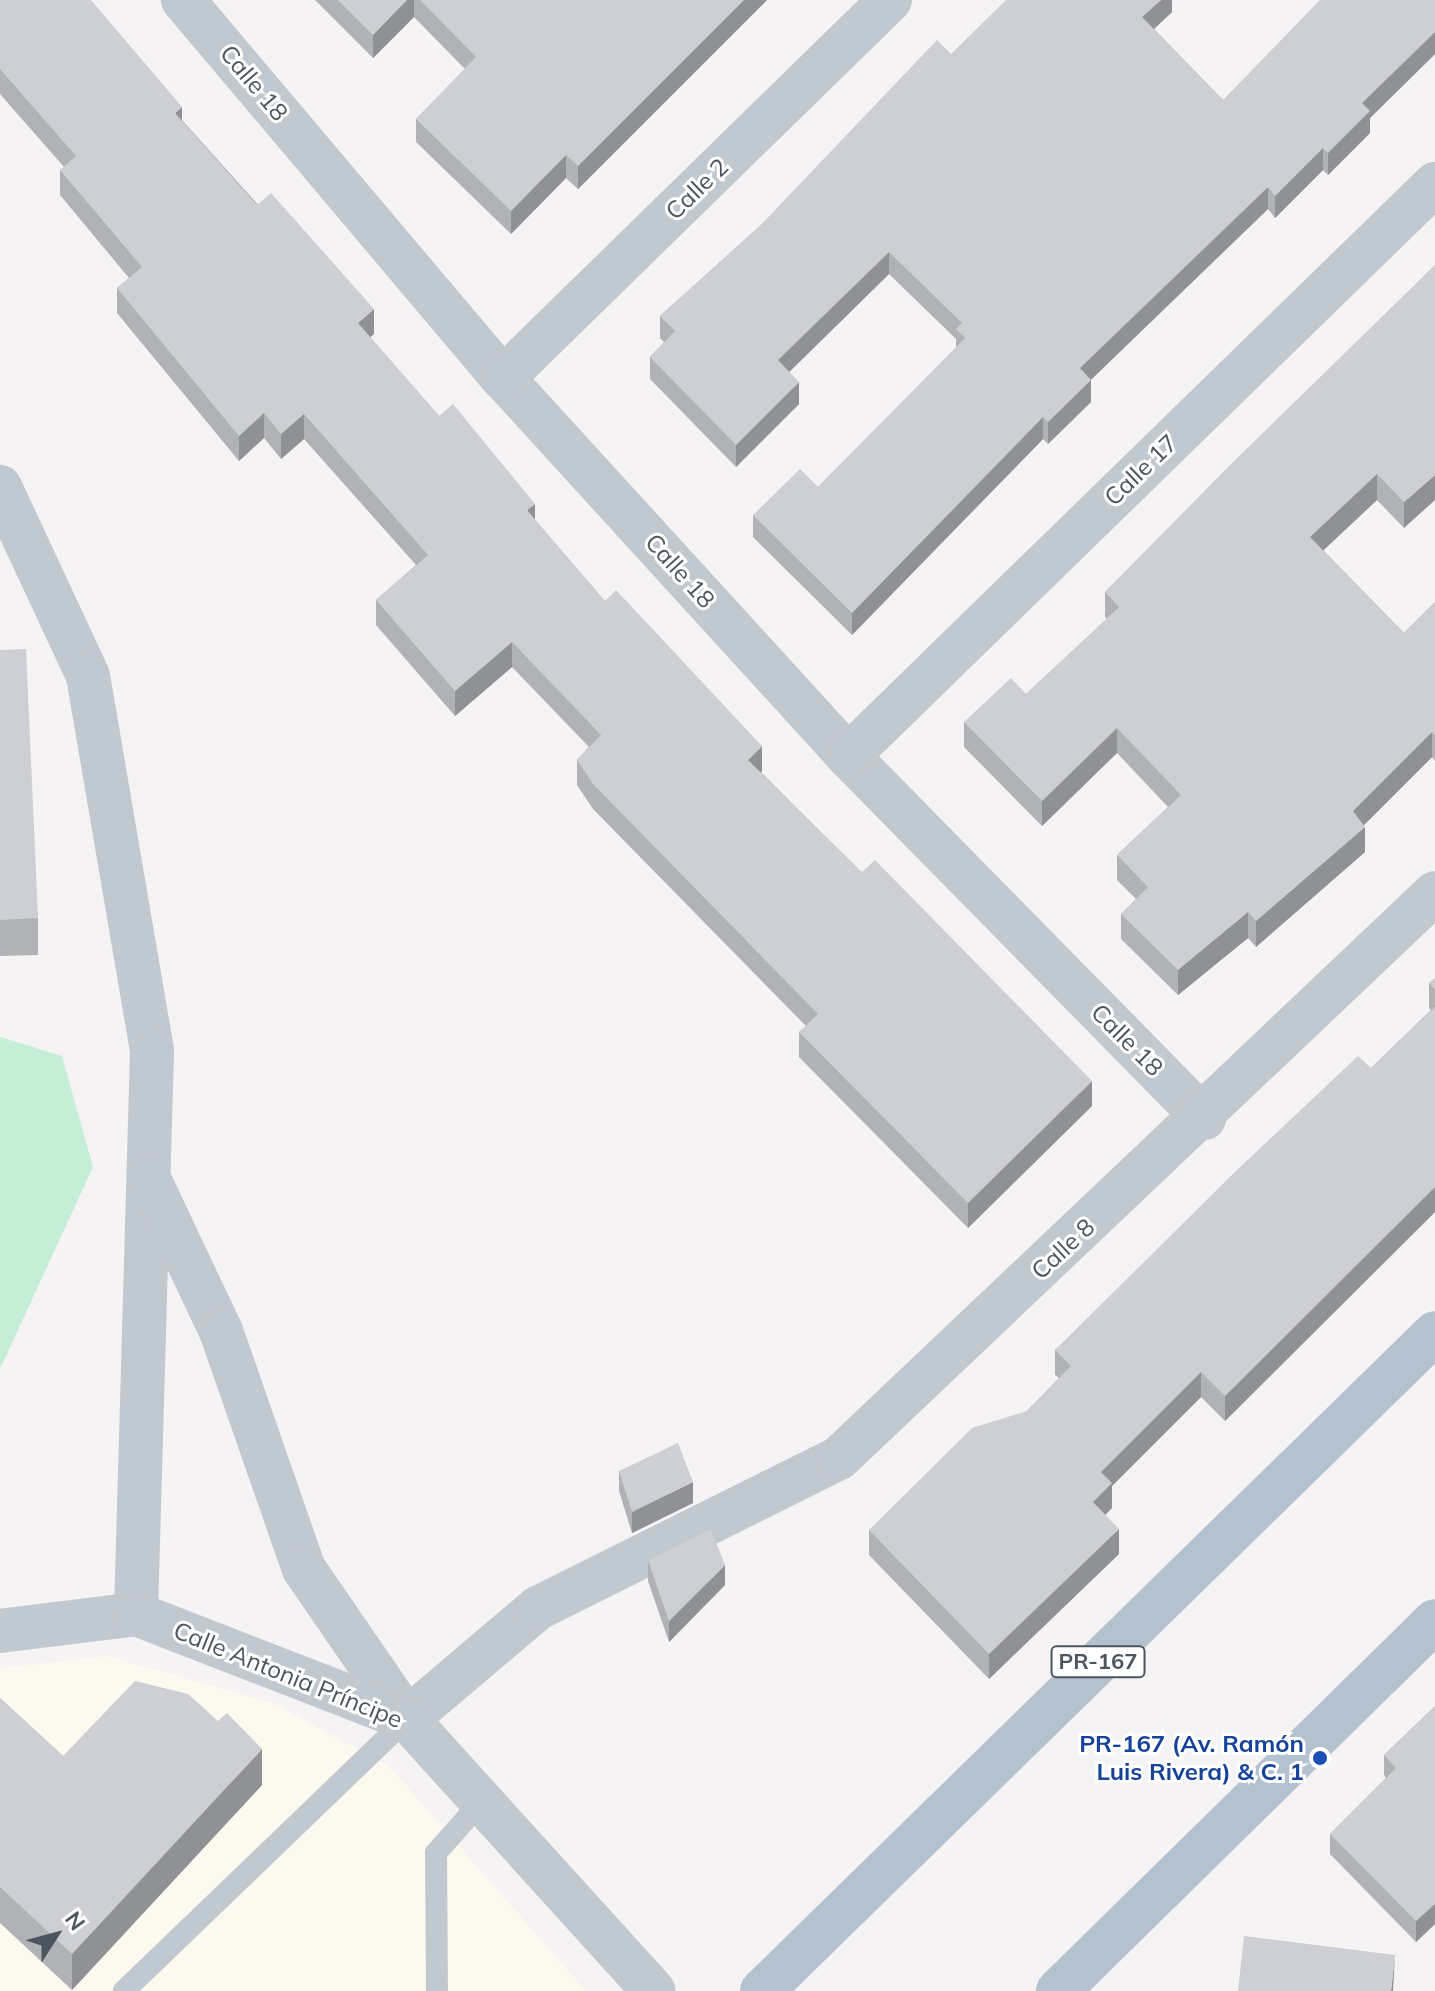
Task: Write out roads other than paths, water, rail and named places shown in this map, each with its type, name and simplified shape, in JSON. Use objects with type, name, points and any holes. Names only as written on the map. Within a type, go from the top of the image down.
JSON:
[{"type":"main road","name":"PR-167","points":[[762,1991],[1435,1333]]},
{"type":"main road","points":[[1058,1991],[1435,1621]]},
{"type":"street","name":"Calle 18","points":[[183,0],[503,378],[848,756],[1204,1118]]},
{"type":"street","name":"Calle 2","points":[[503,378],[890,0]]},
{"type":"street","name":"Calle 17","points":[[848,756],[1435,184]]},
{"type":"street","points":[[0,487],[88,676],[152,1051],[136,1614]]},
{"type":"street","name":"Calle 8","points":[[407,1719],[538,1608],[839,1458],[1204,1118],[1435,893]]},
{"type":"street","points":[[149,1179],[221,1331],[304,1569],[407,1719]]},
{"type":"street","name":"Calle Antonia Príncipe","points":[[0,1631],[136,1614],[407,1719],[654,1991]]},
{"type":"lane","points":[[124,1991],[407,1719]]},
{"type":"lane","points":[[437,1991],[436,1853],[482,1801]]},
{"type":"place","name":"PR-167 (Av. Ramón Luis Rivera) & C. 1","points":[[1320,1758]]}]
